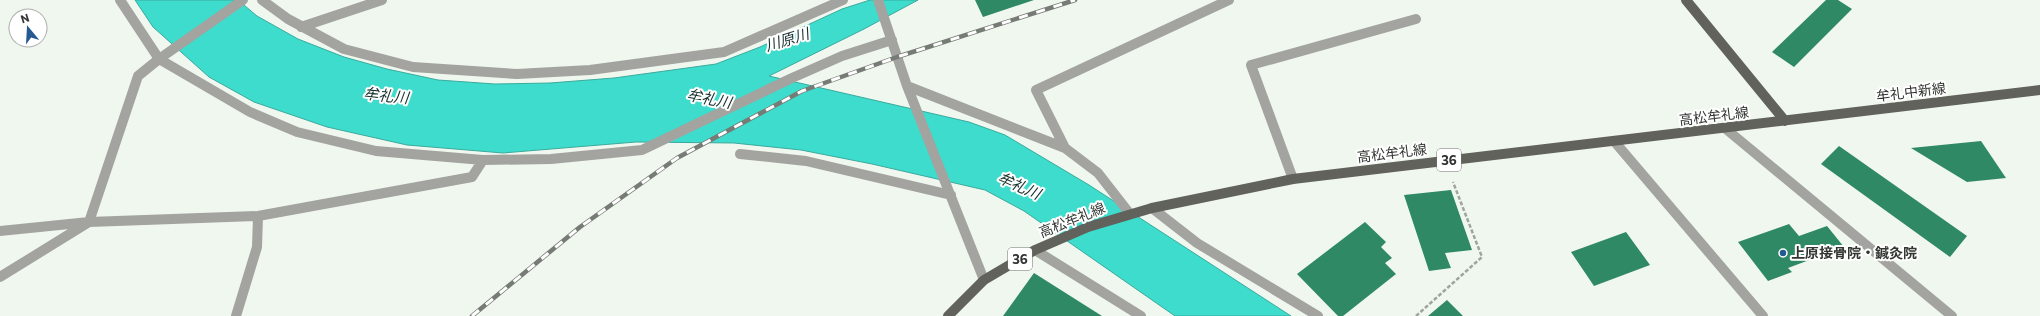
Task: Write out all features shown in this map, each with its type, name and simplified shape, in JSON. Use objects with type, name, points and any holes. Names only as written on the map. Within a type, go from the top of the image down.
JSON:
[{"type":"main road","name":"高松牟礼線","points":[[1686,0],[1785,121]]},
{"type":"main road","name":"牟礼中新線","points":[[1785,121],[2040,90]]},
{"type":"main road","name":"高松牟礼線","points":[[948,316],[984,280],[1035,250],[1058,239],[1117,218],[1152,208],[1293,179],[1785,121]]},
{"type":"street","points":[[120,0],[159,59],[250,112],[297,132],[376,151],[483,160],[551,159],[642,150],[792,78],[842,56],[892,40]]},
{"type":"street","points":[[0,277],[89,222],[138,76],[159,59],[243,0]]},
{"type":"street","points":[[262,0],[301,26],[344,49],[413,67],[517,74],[590,70],[724,52],[842,0]]},
{"type":"street","points":[[301,26],[382,0]]},
{"type":"street","points":[[878,0],[907,86],[984,280]]},
{"type":"street","points":[[1065,148],[1036,90],[1229,0]]},
{"type":"street","points":[[1293,179],[1251,65],[1416,20]]},
{"type":"street","points":[[907,86],[1065,148],[1098,173],[1130,214]]},
{"type":"street","points":[[1726,128],[1952,316]]},
{"type":"street","points":[[1614,141],[1763,316]]},
{"type":"street","points":[[740,154],[806,161],[951,195]]},
{"type":"street","points":[[0,231],[89,222],[258,216],[472,177],[483,160]]},
{"type":"street","points":[[1152,208],[1197,243],[1318,316]]},
{"type":"street","points":[[236,316],[257,247],[258,216]]},
{"type":"street","points":[[1035,250],[1141,316]]},
{"type":"path","points":[[1416,316],[1482,257],[1444,161]]},
{"type":"water","points":[[135,0],[238,0],[257,16],[298,39],[344,57],[387,69],[438,80],[495,84],[550,83],[614,78],[716,64],[760,47],[842,9],[870,0],[918,0],[864,29],[769,76],[969,122],[1005,135],[1089,185],[1291,316],[1175,316],[1024,211],[985,190],[872,164],[801,150],[734,143],[636,142],[503,153],[407,145],[327,127],[254,102],[209,77],[153,27]]},
{"type":"building","points":[[975,0],[1034,0],[983,17]]},
{"type":"building","points":[[1826,0],[1838,0],[1852,9],[1794,67],[1772,52]]},
{"type":"building","points":[[1981,141],[2006,178],[1967,182],[1911,148]]},
{"type":"building","points":[[1839,146],[1967,236],[1950,257],[1821,164]]},
{"type":"building","points":[[1451,190],[1472,250],[1445,253],[1451,268],[1429,271],[1404,195]]},
{"type":"building","points":[[1365,222],[1386,242],[1381,247],[1392,258],[1385,263],[1396,274],[1343,316],[1338,316],[1297,274]]},
{"type":"building","points":[[1789,224],[1799,236],[1827,226],[1844,247],[1788,268],[1792,272],[1768,281],[1738,242]]},
{"type":"building","points":[[1626,232],[1650,265],[1594,286],[1571,252]]},
{"type":"building","points":[[1034,273],[1102,316],[1003,316]]},
{"type":"building","points":[[1447,300],[1463,316],[1428,316]]},
{"type":"railway","points":[[472,316],[580,227],[677,158],[802,91],[897,57],[1075,0]]},
{"type":"place","name":"上原接骨院・鍼灸院","points":[[1783,253]]},
{"type":"water label","name":"川原川","points":[[787,40]]},
{"type":"water label","name":"牟礼川","points":[[386,96]]},
{"type":"water label","name":"牟礼川","points":[[709,99]]},
{"type":"water label","name":"牟礼川","points":[[1019,186]]}]
